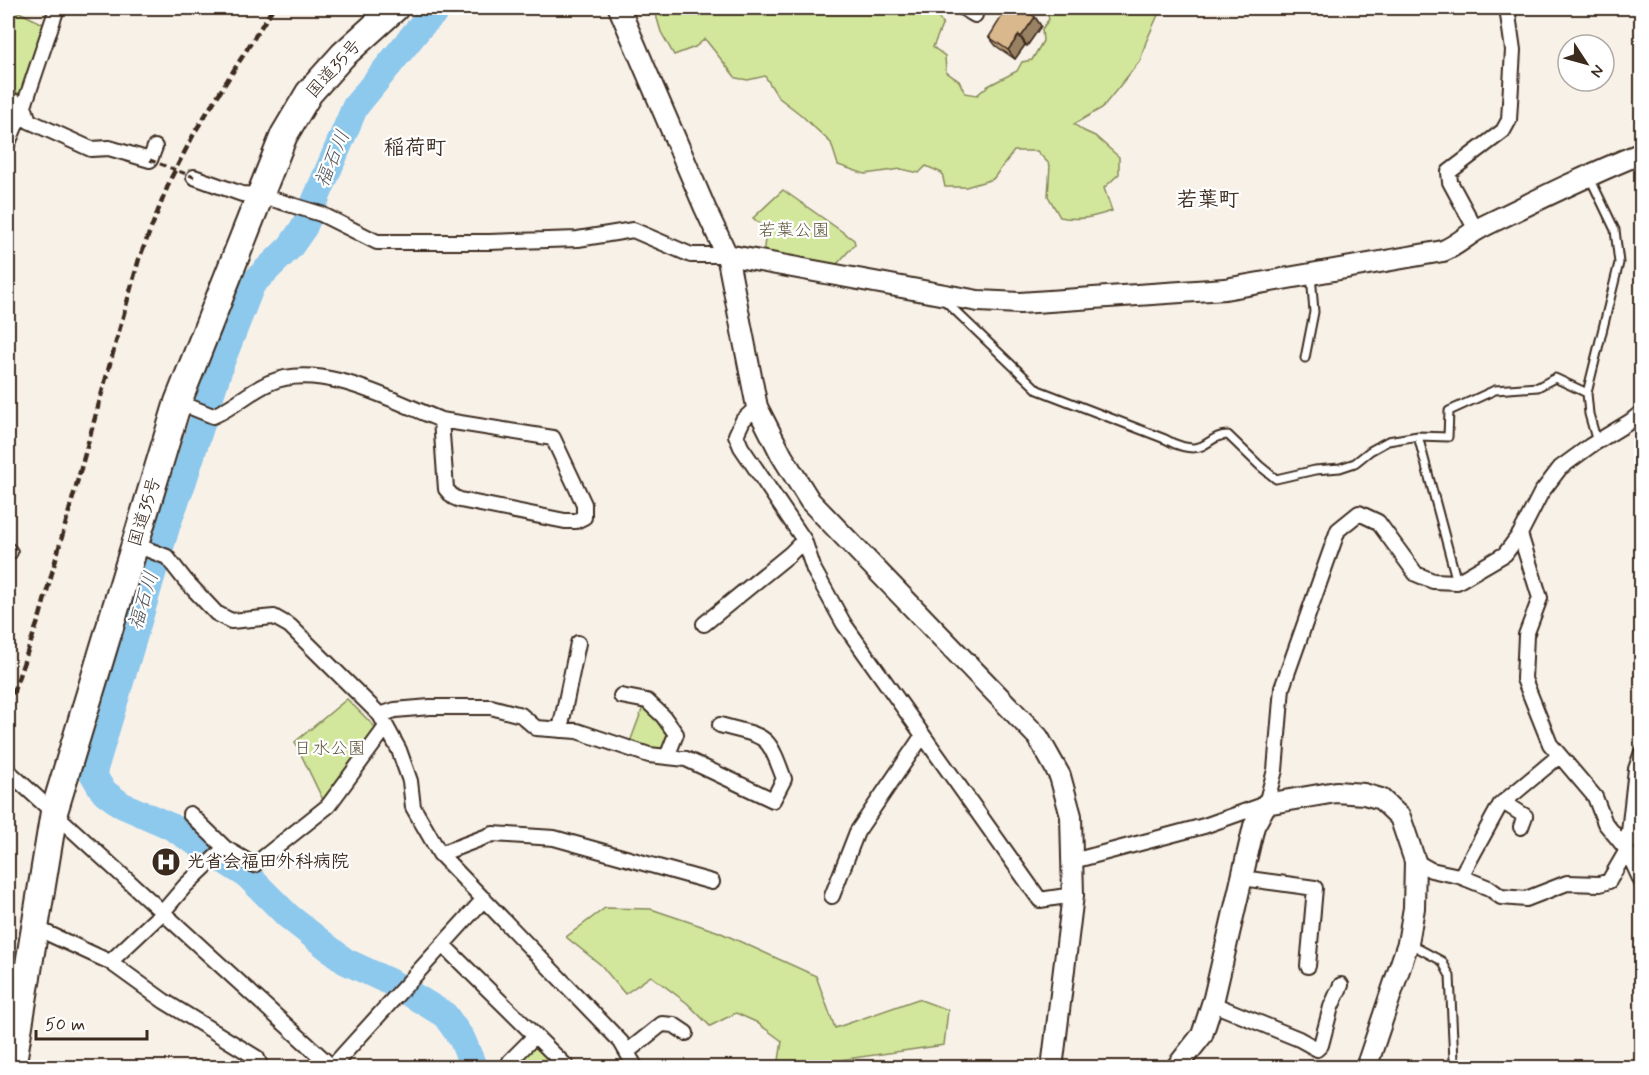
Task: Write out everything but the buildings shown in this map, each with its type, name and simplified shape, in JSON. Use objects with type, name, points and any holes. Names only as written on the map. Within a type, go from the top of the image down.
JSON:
[{"type":"highway","name":"国道35号","points":[[12,1068],[54,812],[152,551],[187,406],[267,198],[284,135],[309,93],[343,55],[395,8]]},
{"type":"street","points":[[8,142],[24,106],[57,8]]},
{"type":"street","points":[[619,8],[727,255],[757,407],[782,456],[810,501],[1038,737],[1060,776],[1071,816],[1073,895],[1053,1060],[1054,1068]]},
{"type":"street","points":[[1476,230],[1450,182],[1449,172],[1503,131],[1509,120],[1513,50],[1507,8]]},
{"type":"street","points":[[8,99],[24,106],[29,121],[91,149],[109,148],[152,154]]},
{"type":"street","points":[[194,177],[242,194],[267,198],[321,214],[377,243],[578,239],[633,230],[691,255],[727,255],[978,301],[1020,303],[1225,289],[1443,251],[1456,246],[1476,230],[1588,175],[1641,153]]},
{"type":"street","points":[[187,406],[213,416],[227,410],[270,383],[308,375],[346,383],[441,420],[553,438],[584,504],[584,517],[576,521],[565,520],[453,498],[446,489],[441,420]]},
{"type":"street","points":[[757,407],[743,420],[735,435],[804,540],[814,570],[844,624],[1040,900],[1073,895]]},
{"type":"street","points":[[1176,1068],[1202,1035],[1213,1004],[1254,826],[1266,804],[1275,770],[1282,688],[1338,530],[1359,513],[1378,522],[1416,574],[1433,581],[1457,582],[1505,554],[1520,534],[1541,493],[1560,468],[1641,412]]},
{"type":"street","points":[[1520,534],[1540,598],[1526,635],[1524,679],[1550,744],[1595,797],[1605,823],[1627,850],[1641,883]]},
{"type":"street","points":[[705,624],[804,540]]},
{"type":"street","points":[[152,551],[185,580],[216,613],[231,621],[274,617],[290,626],[383,721],[399,750],[410,781],[413,807],[440,854],[621,1042],[636,1068]]},
{"type":"street","points":[[560,730],[578,643]]},
{"type":"street","points":[[621,696],[647,702],[663,716],[676,734],[668,757]]},
{"type":"street","points":[[190,814],[224,848],[254,865],[328,806],[383,721],[395,710],[430,707],[491,707],[521,714],[536,728],[577,731],[632,750],[686,759],[773,800],[784,779],[773,749],[764,738],[720,725]]},
{"type":"street","points":[[832,896],[857,832],[924,735]]},
{"type":"street","points":[[1414,861],[1431,870],[1461,876],[1489,888],[1501,897],[1526,899],[1567,884],[1609,882],[1627,850],[1636,769],[1641,752]]},
{"type":"street","points":[[1461,876],[1503,802],[1559,756]]},
{"type":"street","points":[[8,771],[332,1067],[484,899]]},
{"type":"street","points":[[1073,861],[1204,826],[1266,804],[1336,792],[1364,794],[1381,799],[1400,817],[1414,861],[1414,908],[1408,943],[1366,1068]]},
{"type":"street","points":[[1503,802],[1525,816],[1521,827]]},
{"type":"street","points":[[440,854],[493,834],[554,838],[711,882]]},
{"type":"street","points":[[110,962],[162,913],[185,886],[224,848]]},
{"type":"street","points":[[1242,878],[1316,888],[1308,966]]},
{"type":"street","points":[[34,927],[110,962],[164,1001],[257,1058],[261,1068]]},
{"type":"street","points":[[443,945],[568,1068]]},
{"type":"street","points":[[1213,1004],[1299,1039],[1317,1049],[1321,1046],[1331,1007],[1341,986]]},
{"type":"street","points":[[627,1052],[662,1024],[674,1025],[686,1033]]},
{"type":"street","points":[[514,1068],[510,1061],[535,1036]]},
{"type":"lane","points":[[1588,175],[1615,230],[1619,263],[1587,393],[1589,414],[1597,442]]},
{"type":"lane","points":[[1305,358],[1314,312],[1311,274]]},
{"type":"lane","points":[[938,294],[1038,390],[1166,439],[1175,446],[1199,448],[1219,435],[1228,435],[1276,479],[1315,470],[1340,468],[1355,463],[1388,441],[1418,436],[1448,437],[1449,411],[1495,390],[1538,387],[1555,378],[1587,393]]},
{"type":"lane","points":[[1418,436],[1457,582]]},
{"type":"lane","points":[[1627,850],[1641,831]]},
{"type":"lane","points":[[1408,943],[1442,962],[1450,976],[1454,1061],[1452,1068]]},
{"type":"path","points":[[152,154],[194,177]]},
{"type":"green space","points":[[11,8],[45,25],[24,96],[8,88],[8,10]]},
{"type":"green space","points":[[654,8],[929,8],[943,23],[933,47],[945,56],[946,72],[959,81],[965,93],[977,95],[988,86],[1017,71],[1022,62],[1032,60],[1043,41],[1042,29],[1049,19],[1046,8],[1161,8],[1140,61],[1102,108],[1074,124],[1095,136],[1119,157],[1119,174],[1104,188],[1112,211],[1093,217],[1074,219],[1060,217],[1048,196],[1050,165],[1037,151],[1014,151],[993,179],[966,187],[945,187],[942,173],[926,166],[919,173],[901,169],[865,174],[838,165],[831,143],[778,97],[765,76],[748,80],[736,78],[705,39],[695,47],[674,55],[661,32]]},
{"type":"green space","name":"若葉公園","points":[[783,190],[854,240],[855,244],[837,264],[763,257],[766,229],[753,218]]},
{"type":"green space","name":"日水公園","points":[[347,699],[379,731],[324,802],[295,742]]},
{"type":"green space","points":[[643,707],[661,720],[670,734],[662,753],[630,742]]},
{"type":"green space","points":[[605,908],[651,909],[719,932],[816,976],[835,1028],[918,999],[948,1010],[944,1045],[825,1062],[827,1067],[778,1067],[782,1041],[756,1022],[736,1013],[710,1026],[687,1003],[651,976],[625,994],[601,965],[566,937]]},
{"type":"green space","points":[[536,1045],[561,1067],[519,1068],[517,1060]]},
{"type":"waterway","name":"福石川","points":[[439,8],[420,27],[355,107],[304,227],[290,247],[252,284],[222,360],[168,522],[93,774],[103,791],[122,805],[170,826],[248,876],[288,916],[345,961],[394,984],[445,1015],[462,1039],[474,1068]]},
{"type":"railway","points":[[8,707],[40,616],[139,259],[171,178],[196,130],[273,8]]},
{"type":"place","name":"光省会福田外科病院","points":[[166,862]]},
{"type":"district","name":"稲荷町","points":[[415,148]]},
{"type":"district","name":"若葉町","points":[[1208,200]]}]
